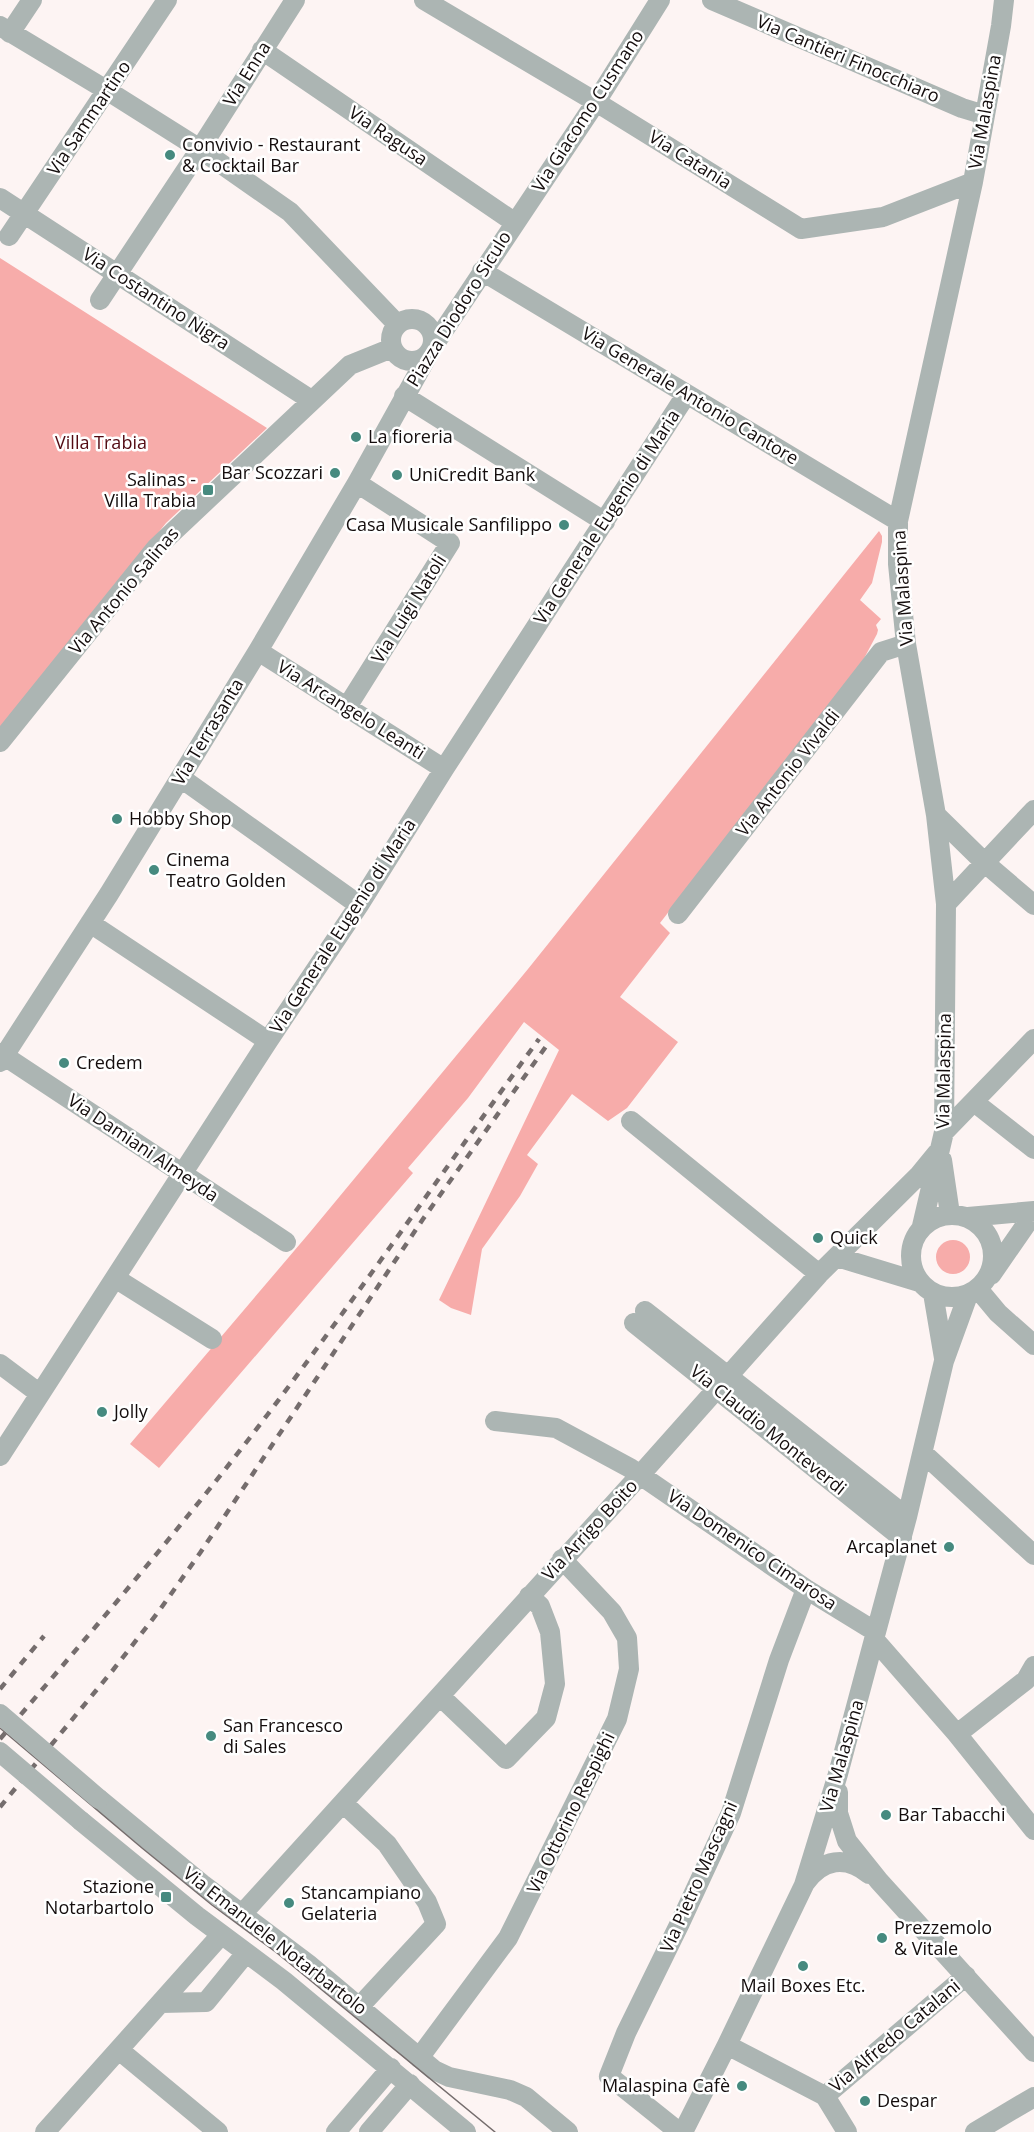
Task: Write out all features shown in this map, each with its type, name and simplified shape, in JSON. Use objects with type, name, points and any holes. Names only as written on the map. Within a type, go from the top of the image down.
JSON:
[{"type":"street","points":[[32,0],[5,30],[200,149],[290,212],[397,324]]},
{"type":"street","name":"Via Sammartino","points":[[9,236],[167,0]]},
{"type":"street","name":"Via Enna","points":[[100,300],[295,0]]},
{"type":"street","name":"Via Catania","points":[[424,0],[596,102],[801,229],[883,218],[973,182]]},
{"type":"street","name":"Via Giacomo Cusmano","points":[[514,222],[596,102],[660,0]]},
{"type":"street","name":"Via Cantieri Finocchiaro","points":[[712,0],[962,108],[985,115]]},
{"type":"street","name":"Via Malaspina","points":[[942,1140],[946,904],[936,815],[906,644],[898,564],[898,521],[973,182],[1004,0]]},
{"type":"street","name":"Via Ragusa","points":[[262,50],[514,222]]},
{"type":"street","name":"Via Costantino Nigra","points":[[0,198],[310,400]]},
{"type":"street","name":"Piazza Diodoro Siculo","points":[[404,396],[432,348],[514,222]]},
{"type":"street","name":"Via Generale Antonio Cantore","points":[[483,271],[898,521]]},
{"type":"street","points":[[410,318],[424,322],[433,334],[432,348],[422,359],[415,361],[401,358],[392,348],[391,335],[397,324],[410,318]]},
{"type":"street","name":"Piazza Diodoro Siculo","points":[[310,400],[350,365],[392,348]]},
{"type":"street","name":"Via Generale Eugenio di Maria","points":[[0,1456],[268,1041],[359,905],[686,394]]},
{"type":"street","points":[[404,396],[605,522]]},
{"type":"street","name":"Via Terrasanta","points":[[1,1057],[90,923],[181,778],[357,483],[404,396]]},
{"type":"street","name":"Via Antonio Salinas","points":[[0,742],[156,548],[310,400]]},
{"type":"street","name":"Via Luigi Natoli","points":[[346,708],[450,543],[357,483]]},
{"type":"street","name":"Via Antonio Vivaldi","points":[[678,914],[881,652],[906,644]]},
{"type":"street","name":"Via Arcangelo Leanti","points":[[258,651],[444,769]]},
{"type":"street","points":[[181,778],[359,905]]},
{"type":"street","points":[[946,904],[1034,810]]},
{"type":"street","points":[[936,815],[985,863],[1034,905]]},
{"type":"street","points":[[90,923],[268,1041]]},
{"type":"street","name":"Via Arrigo Boito","points":[[242,1914],[819,1274],[919,1175],[942,1140],[974,1102],[1034,1039]]},
{"type":"street","name":"Via Damiani Almeyda","points":[[1,1057],[286,1242]]},
{"type":"street","points":[[974,1102],[1034,1149]]},
{"type":"street","points":[[631,1121],[819,1274]]},
{"type":"street","points":[[942,1140],[959,1216]]},
{"type":"street","points":[[942,1140],[922,1226],[914,1238],[911,1251],[913,1267],[926,1287],[944,1361]]},
{"type":"street","points":[[922,1226],[937,1216],[1034,1212]]},
{"type":"street","points":[[837,1257],[926,1287],[950,1298],[978,1288],[1034,1212]]},
{"type":"street","points":[[944,1361],[993,1261],[991,1243],[981,1227],[959,1216]]},
{"type":"street","points":[[115,1278],[212,1339]]},
{"type":"street","points":[[978,1288],[998,1313],[1034,1345]]},
{"type":"street","name":"Via Claudio Monteverdi","points":[[640,1317],[722,1383],[902,1538]]},
{"type":"street","name":"Via Malaspina","points":[[681,2132],[727,2045],[804,1885],[902,1538],[944,1361]]},
{"type":"street","points":[[0,1364],[40,1394]]},
{"type":"street","name":"Via Claudio Monteverdi","points":[[722,1383],[907,1517]]},
{"type":"street","name":"Via Domenico Cimarosa","points":[[495,1421],[556,1428],[641,1474],[875,1636],[1034,1830]]},
{"type":"street","points":[[923,1453],[1034,1556]]},
{"type":"street","name":"Via Ottorino Respighi","points":[[419,2058],[508,1938],[616,1719],[629,1669],[627,1638],[612,1612],[562,1559]]},
{"type":"street","name":"Via Pietro Mascagni","points":[[681,2132],[609,2076],[626,2033],[731,1813],[779,1660],[806,1589]]},
{"type":"street","points":[[440,1696],[506,1759],[546,1718],[555,1684],[550,1632],[540,1606],[529,1596]]},
{"type":"street","points":[[957,1734],[1026,1680],[1034,1666]]},
{"type":"street","name":"Via Emanuele Notarbartolo","points":[[0,1713],[202,1884],[281,1943],[434,2070],[449,2077],[510,2090],[526,2097],[568,2132]]},
{"type":"street","name":"Via Emanuele Notarbartolo","points":[[0,1752],[81,1821],[221,1935],[284,1981],[466,2132]]},
{"type":"street","points":[[837,1774],[838,1813],[848,1841],[879,1881],[1034,2052]]},
{"type":"street","points":[[343,1803],[387,1844],[427,1902],[436,1924],[359,2007]]},
{"type":"street","points":[[804,1885],[817,1869],[837,1862],[858,1866],[879,1881]]},
{"type":"street","points":[[45,2132],[221,1935]]},
{"type":"street","points":[[161,2003],[206,2002],[246,1953]]},
{"type":"street","name":"Via Alfredo Catalani","points":[[825,2096],[966,1976]]},
{"type":"street","points":[[727,2045],[825,2096],[847,2132]]},
{"type":"street","points":[[119,2050],[218,2132]]},
{"type":"street","points":[[336,2132],[390,2068]]},
{"type":"street","points":[[369,2132],[410,2084]]},
{"type":"street","points":[[975,2132],[1004,2126],[1034,2097]]},
{"type":"green space","name":"Villa Trabia","points":[[0,258],[267,428],[166,523],[0,731]]},
{"type":"green space","points":[[879,531],[882,542],[872,583],[860,600],[881,619],[876,625],[877,634],[860,666],[660,923],[670,933],[620,997],[678,1042],[627,1108],[608,1121],[572,1094],[527,1155],[538,1164],[520,1196],[482,1249],[471,1315],[451,1308],[439,1300],[559,1050],[524,1022],[468,1098],[408,1168],[413,1173],[159,1468],[130,1444],[311,1231],[528,969]]},
{"type":"green space","points":[[953,1240],[965,1245],[970,1257],[965,1269],[953,1274],[941,1269],[936,1257],[941,1245]]},
{"type":"tram line","points":[[0,1728],[142,1848],[212,1905],[277,1953],[495,2132]]},
{"type":"railway","points":[[0,1739],[170,1538],[236,1456],[337,1321],[539,1039]]},
{"type":"railway","points":[[0,1807],[159,1611],[423,1219],[547,1045]]},
{"type":"railway","points":[[0,1689],[44,1636]]},
{"type":"place","name":"Convivio - Restaurant & Cocktail Bar","points":[[170,155]]},
{"type":"place","name":"La fioreria","points":[[356,437]]},
{"type":"place","name":"Bar Scozzari","points":[[335,473]]},
{"type":"place","name":"UniCredit Bank","points":[[397,475]]},
{"type":"place","name":"Salinas - Villa Trabia","points":[[208,490]]},
{"type":"place","name":"Casa Musicale Sanfilippo","points":[[564,525]]},
{"type":"place","name":"Hobby Shop","points":[[117,819]]},
{"type":"place","name":"Cinema Teatro Golden","points":[[154,870]]},
{"type":"place","name":"Credem","points":[[64,1063]]},
{"type":"place","name":"Quick","points":[[818,1238]]},
{"type":"place","name":"Jolly","points":[[102,1412]]},
{"type":"place","name":"Arcaplanet","points":[[949,1547]]},
{"type":"place","name":"San Francesco di Sales","points":[[211,1736]]},
{"type":"place","name":"Bar Tabacchi","points":[[886,1815]]},
{"type":"place","name":"Stazione Notarbartolo","points":[[166,1897]]},
{"type":"place","name":"Stancampiano Gelateria","points":[[289,1903]]},
{"type":"place","name":"Prezzemolo & Vitale","points":[[882,1938]]},
{"type":"place","name":"Mail Boxes Etc.","points":[[803,1966]]},
{"type":"place","name":"Malaspina Cafè","points":[[742,2086]]},
{"type":"place","name":"Despar","points":[[865,2101]]}]
